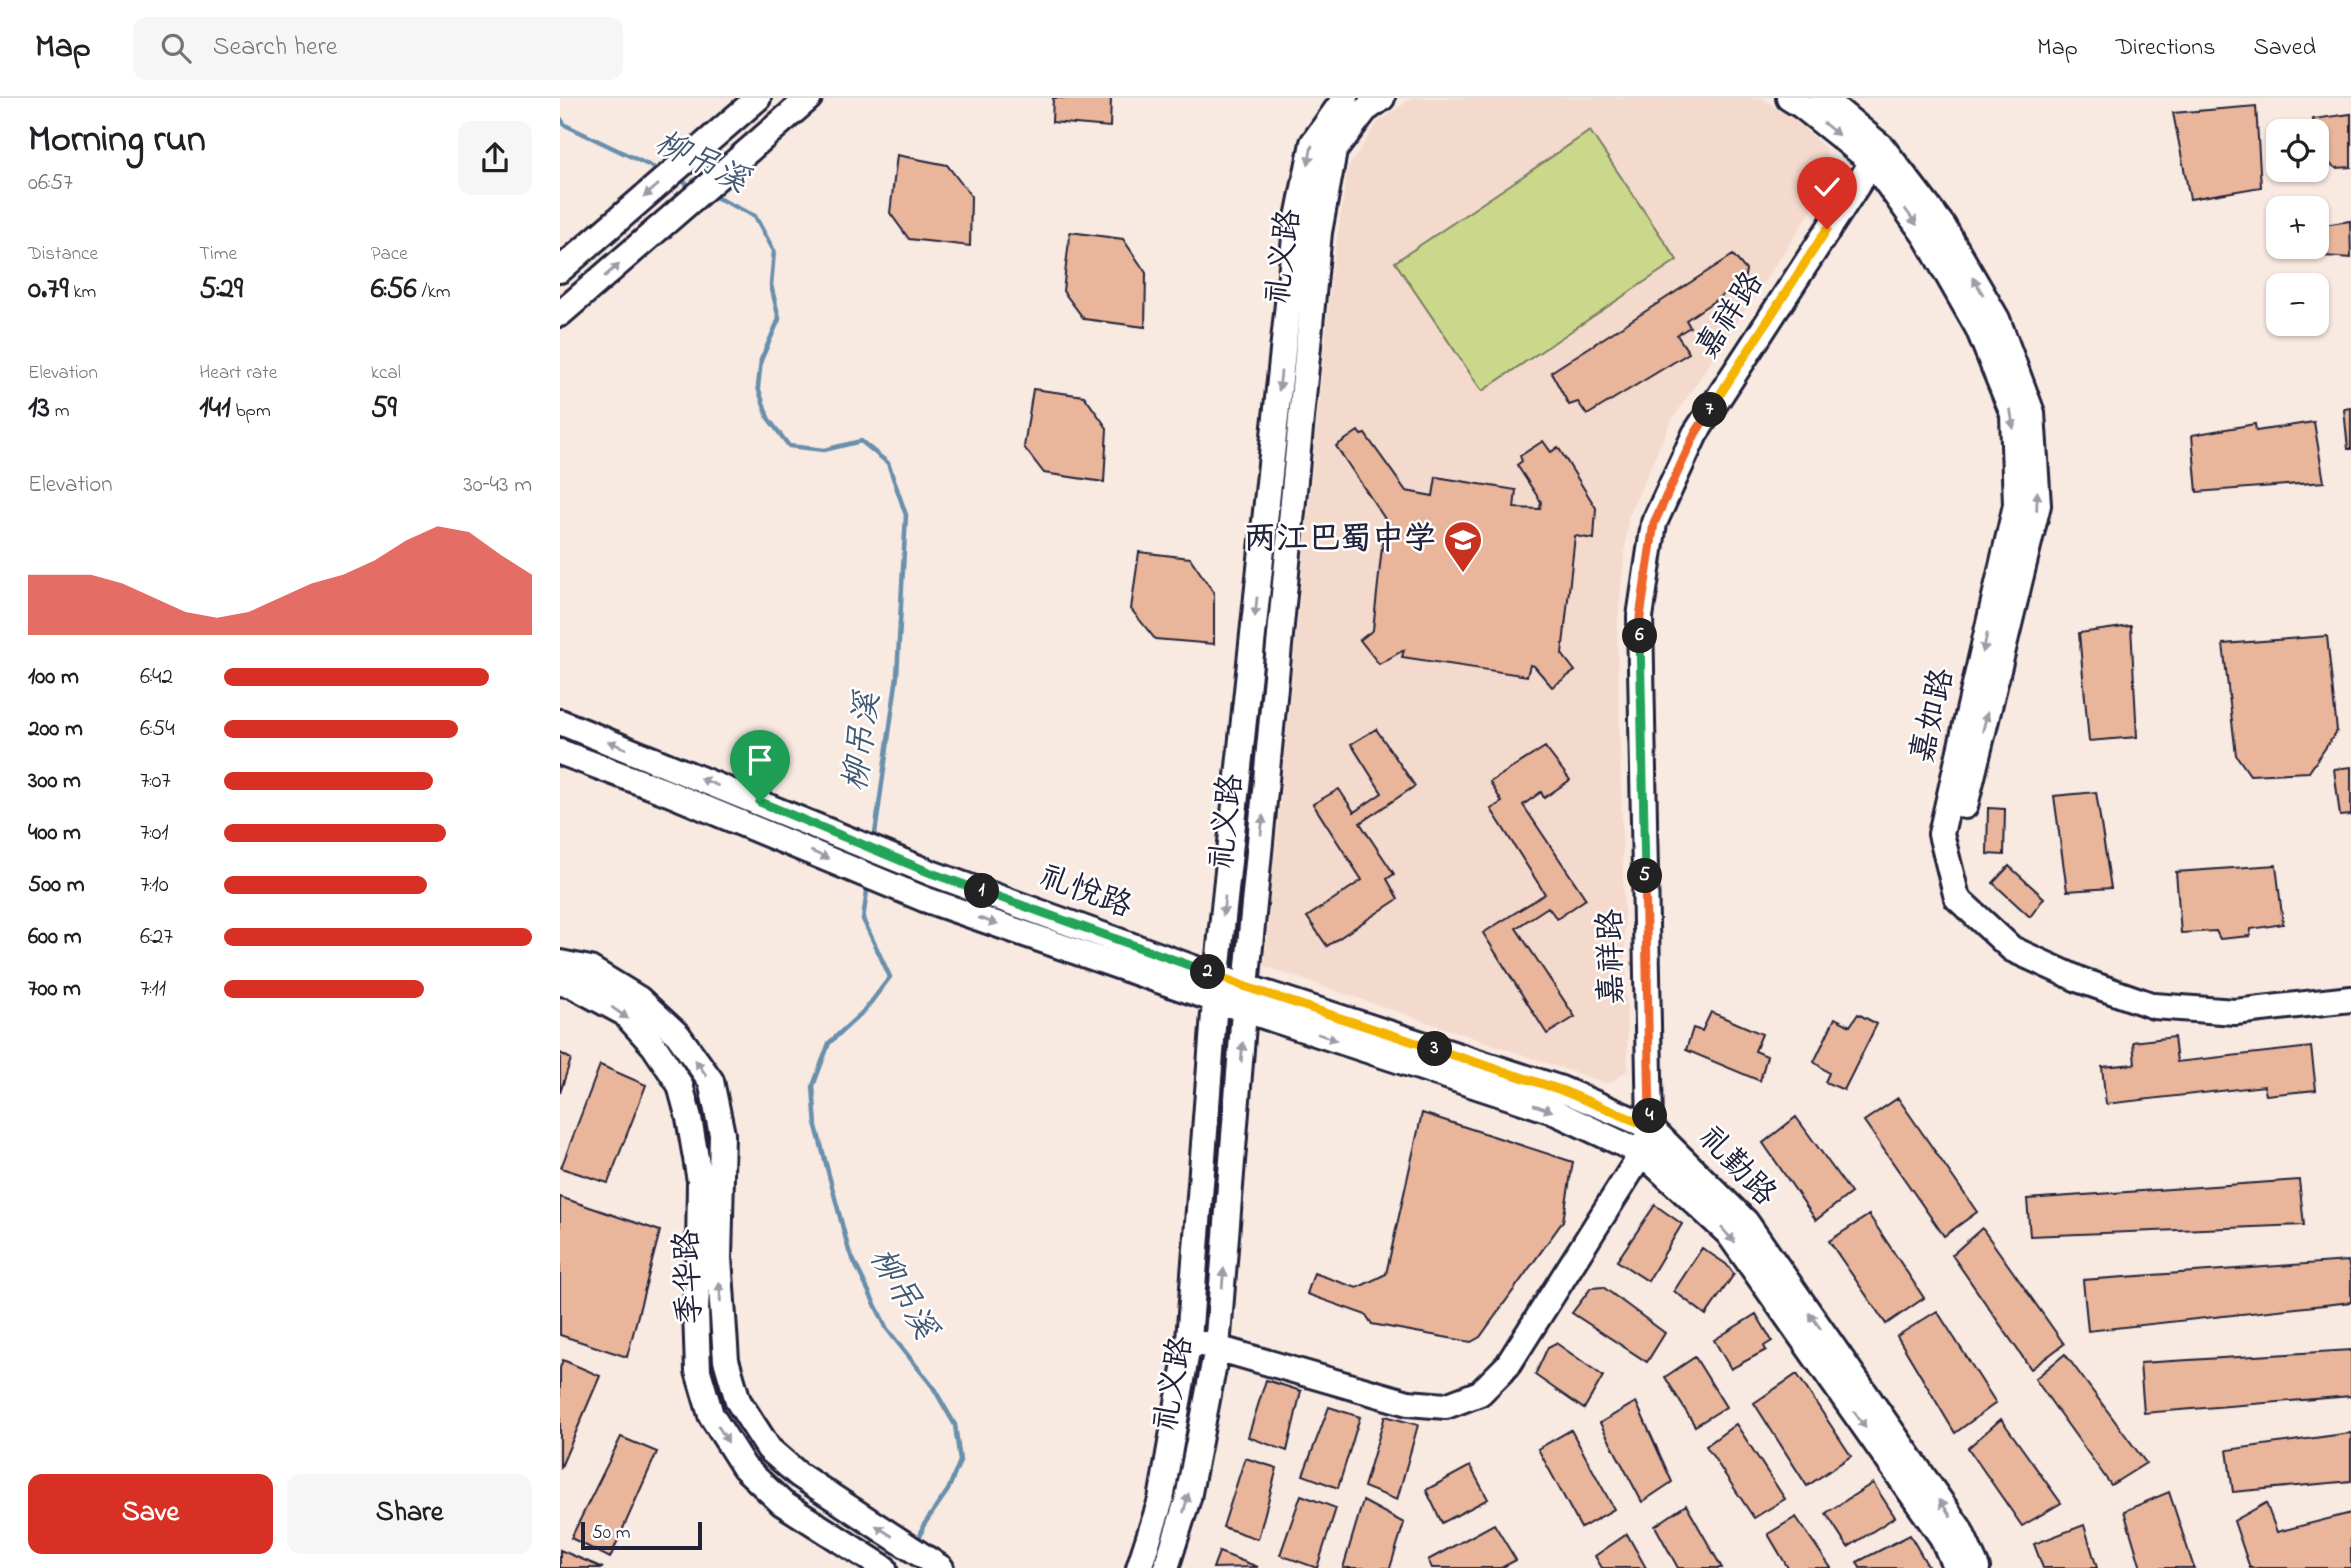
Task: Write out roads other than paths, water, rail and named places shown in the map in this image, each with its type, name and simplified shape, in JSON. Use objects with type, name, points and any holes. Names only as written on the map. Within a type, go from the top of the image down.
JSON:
[{"type":"main road","points":[[560,270],[758,98]]},
{"type":"main road","points":[[560,314],[809,98]]},
{"type":"main road","name":"礼义路","points":[[1139,1568],[1161,1500],[1189,1340],[1216,987],[1296,228],[1313,143],[1345,98]]},
{"type":"main road","name":"礼义路","points":[[1166,1568],[1188,1499],[1217,1348],[1246,999],[1319,232],[1334,151],[1365,110],[1382,98]]},
{"type":"main road","points":[[1789,98],[1877,154]]},
{"type":"main road","points":[[1823,98],[1877,154]]},
{"type":"main road","name":"嘉如路","points":[[1877,154],[1943,226],[1997,319],[2032,413],[2038,505],[1958,833],[1971,889],[2018,936],[2084,967],[2157,991],[2236,996],[2351,983]]},
{"type":"main road","name":"嘉如路","points":[[1877,154],[1978,328],[2013,414],[2017,505],[1941,834],[1957,898],[2012,949],[2080,980],[2154,1006],[2235,1013],[2351,999]]},
{"type":"main road","name":"嘉祥路","points":[[1189,1340],[1408,1403],[1446,1406],[1480,1393],[1508,1365],[1642,1153],[1650,1127],[1640,617],[1654,523],[1695,434],[1877,154]]},
{"type":"main road","name":"礼悦路","points":[[560,722],[1216,987]]},
{"type":"main road","name":"礼悦路","points":[[560,751],[924,899],[1216,987]]},
{"type":"main road","name":"季华路","points":[[560,963],[590,969],[639,999],[678,1035],[711,1081],[722,1134],[719,1258],[726,1360],[738,1401],[769,1449],[799,1475],[941,1568]]},
{"type":"main road","name":"季华路","points":[[560,983],[572,985],[624,1013],[654,1046],[680,1085],[700,1181],[696,1310],[698,1371],[711,1415],[744,1468],[782,1503],[884,1568]]},
{"type":"main road","name":"礼勤路","points":[[1216,987],[1550,1110],[1642,1153],[1729,1234],[1942,1537],[1956,1568]]},
{"type":"main road","name":"礼勤路","points":[[1246,999],[1561,1090],[1650,1127],[1746,1222],[1959,1528],[1977,1568]]},
{"type":"waterway","name":"柳吊溪","points":[[560,118],[565,125],[661,171]]},
{"type":"waterway","name":"柳吊溪","points":[[678,179],[695,188]]},
{"type":"waterway","name":"柳吊溪","points":[[709,194],[755,216],[774,251],[771,285],[779,319],[761,360],[758,387],[768,418],[789,446],[824,450],[861,441],[888,463],[906,515],[897,676],[874,841]]},
{"type":"waterway","name":"柳吊溪","points":[[868,884],[863,919],[890,977],[865,1010],[829,1043],[813,1086],[816,1126],[849,1251],[887,1329],[933,1387],[955,1425],[960,1461],[948,1490],[923,1526],[918,1545]]},
{"type":"place","name":"两江巴蜀中学","points":[[1463,574]]}]
